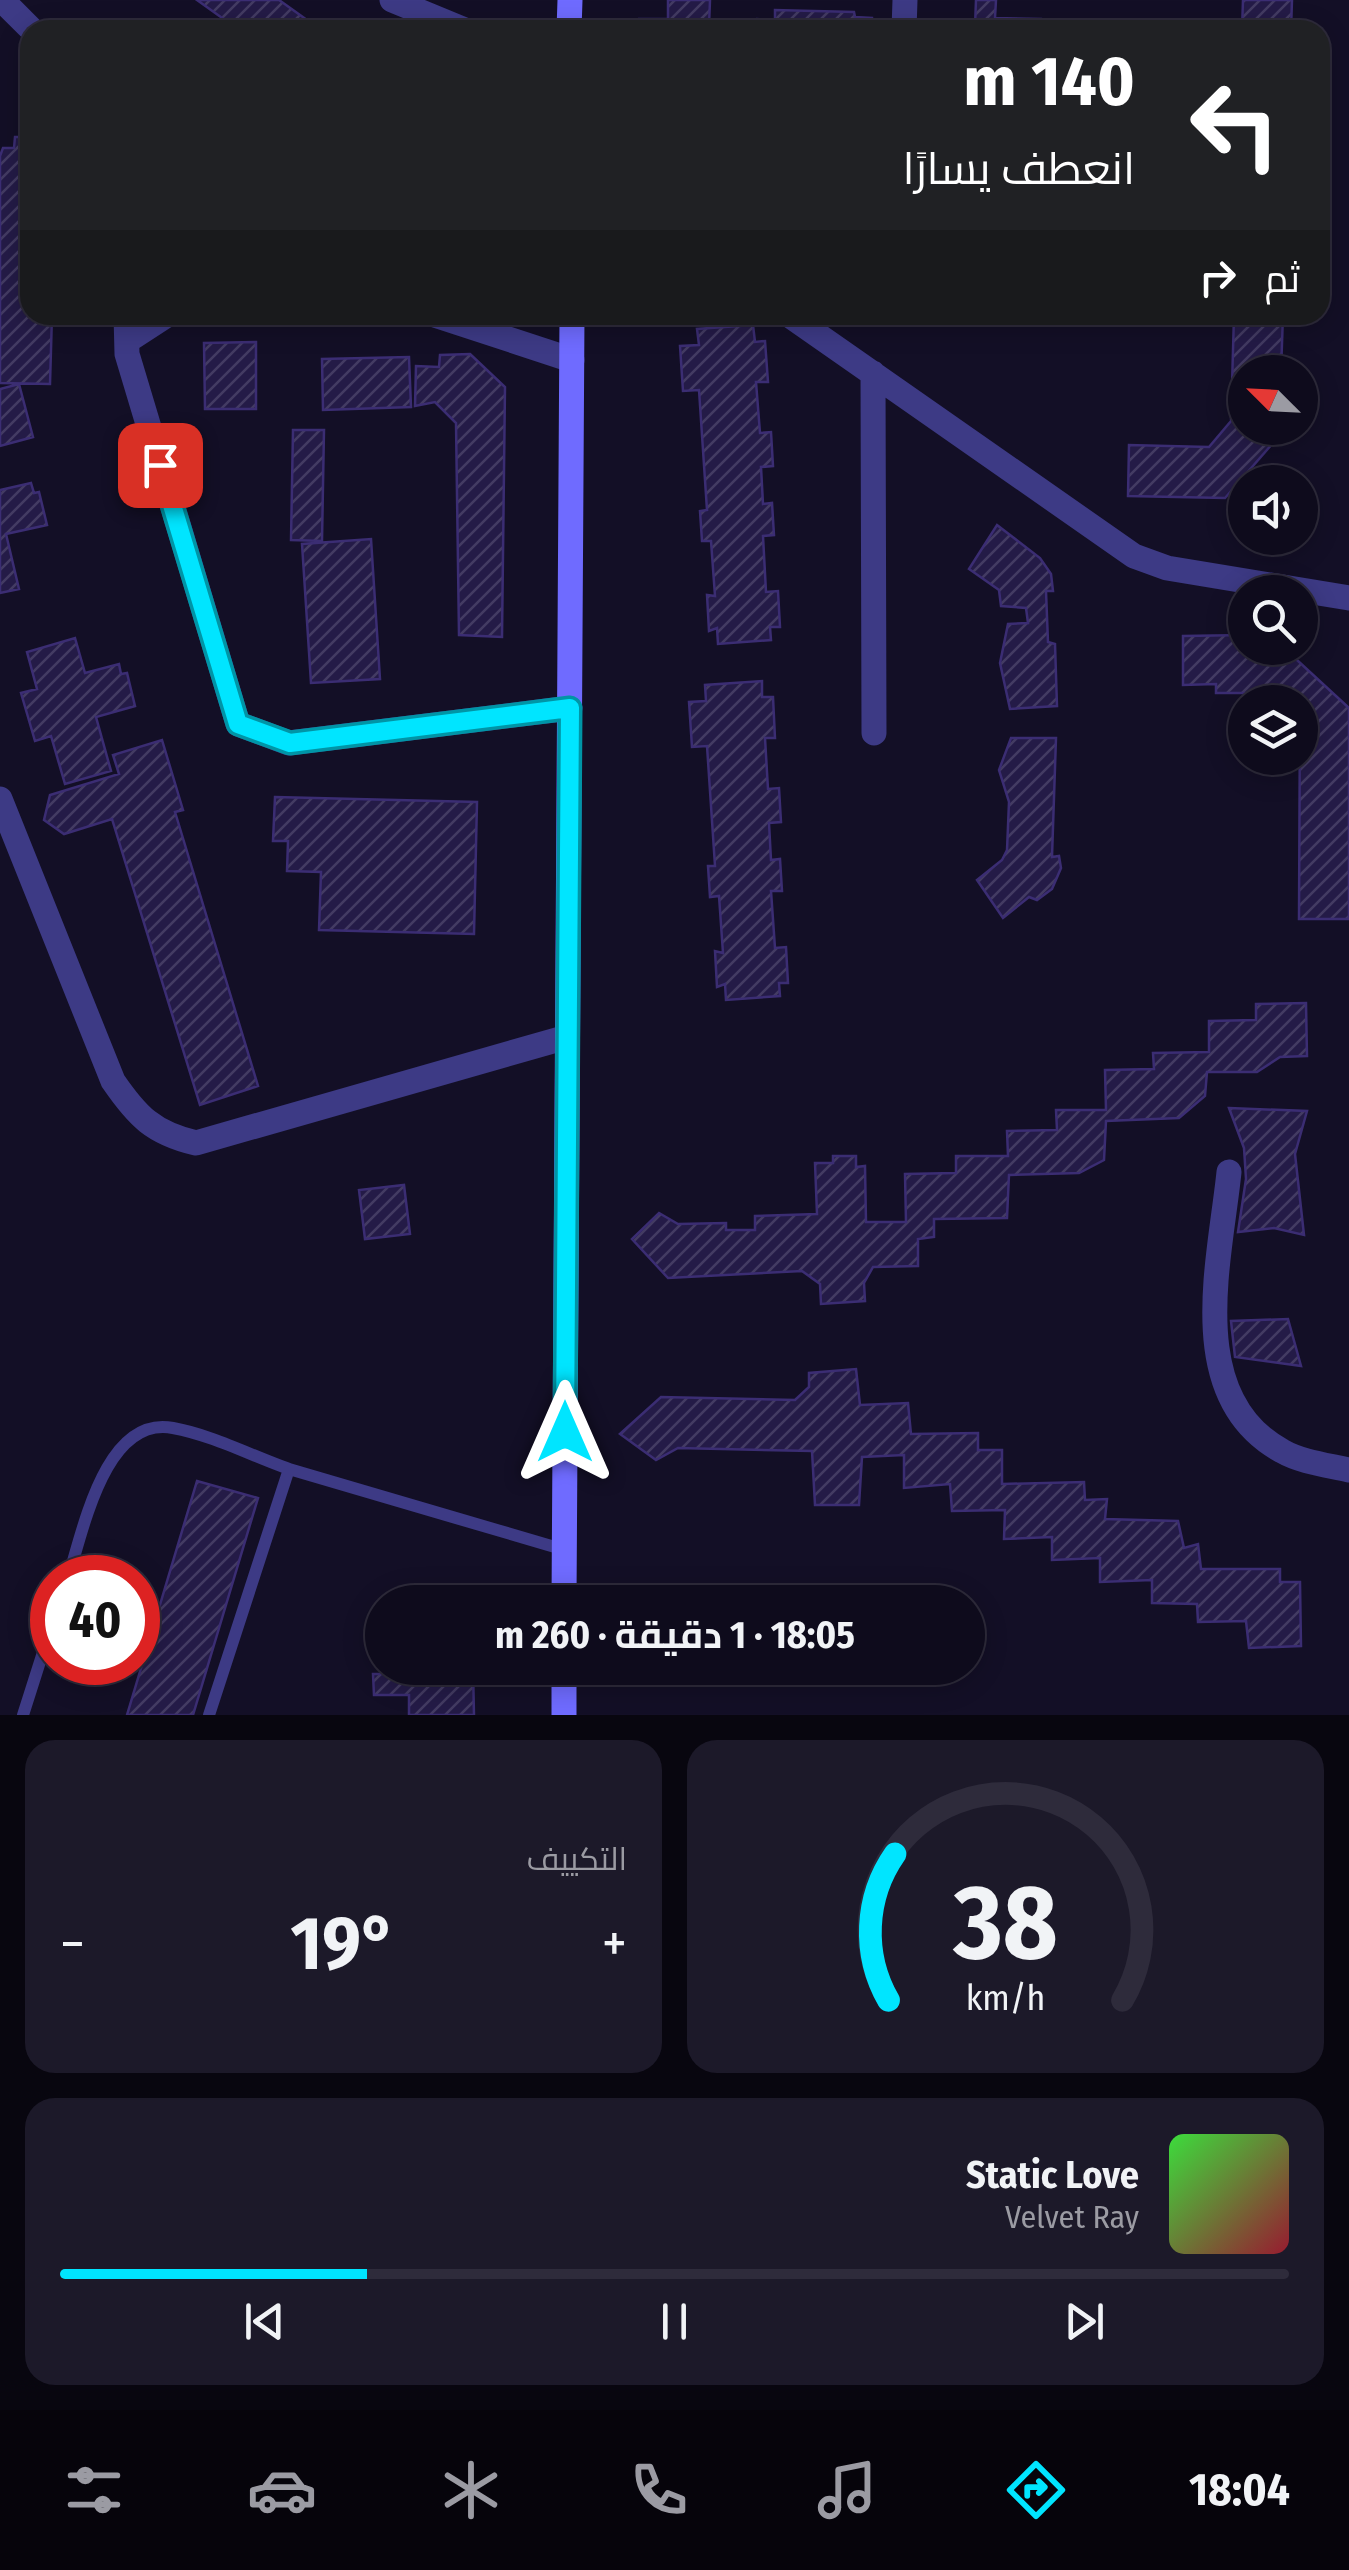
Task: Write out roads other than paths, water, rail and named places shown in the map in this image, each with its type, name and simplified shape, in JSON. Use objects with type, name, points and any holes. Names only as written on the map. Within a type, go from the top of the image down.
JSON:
[{"type":"street","points":[[2,0],[22,20]]},
{"type":"street","points":[[392,0],[441,20]]},
{"type":"street","points":[[126,325],[127,341],[238,724],[290,743],[570,708]]},
{"type":"street","points":[[127,341],[152,325]]},
{"type":"street","points":[[465,325],[572,360]]},
{"type":"street","points":[[564,1585],[572,325]]},
{"type":"street","points":[[804,325],[1134,556],[1167,568],[1349,598]]},
{"type":"street","points":[[874,373],[874,733]]},
{"type":"street","points":[[0,799],[112,1081],[139,1119],[165,1136],[196,1143],[568,1037]]},
{"type":"street","points":[[1228,1172],[1215,1318],[1219,1374],[1237,1408],[1282,1451],[1349,1470]]},
{"type":"street","points":[[564,1685],[564,1715]]},
{"type":"lane","points":[[75,1555],[103,1469],[139,1432],[170,1427],[289,1469],[564,1550]]},
{"type":"lane","points":[[209,1715],[289,1469]]},
{"type":"lane","points":[[23,1715],[33,1685]]}]
